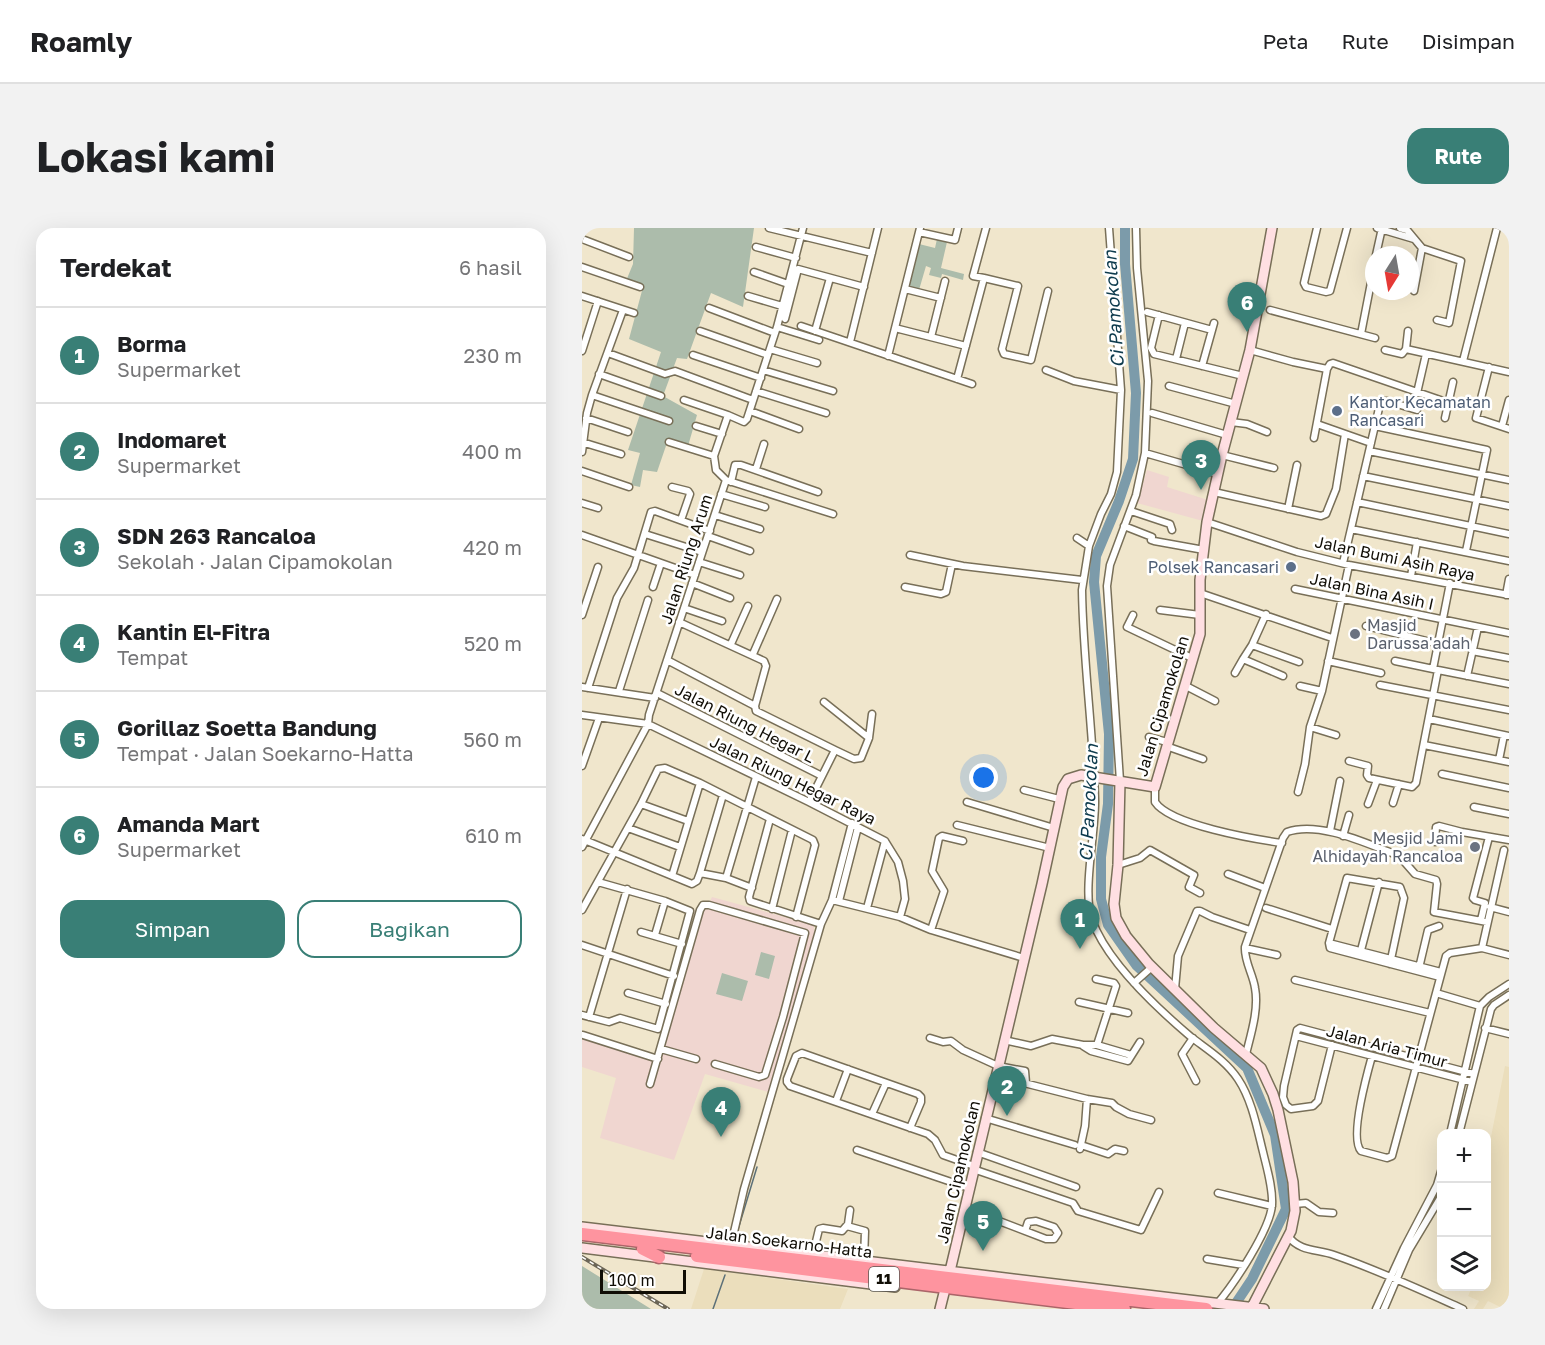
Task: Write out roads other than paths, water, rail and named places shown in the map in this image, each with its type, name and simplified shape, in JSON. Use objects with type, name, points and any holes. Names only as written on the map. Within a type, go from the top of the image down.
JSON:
[{"type":"highway","name":"Jalan Soekarno-Hatta","points":[[582,1234],[862,1264],[1113,1298],[1211,1306]]},
{"type":"highway","name":"Jalan Soekarno-Hatta","points":[[584,1246],[643,1249],[1124,1309]]},
{"type":"highway","points":[[643,1249],[659,1257]]},
{"type":"highway","points":[[862,1264],[883,1263]]},
{"type":"highway","points":[[1091,1289],[1113,1298]]},
{"type":"street","points":[[770,228],[803,233],[872,253]]},
{"type":"street","points":[[849,342],[878,228]]},
{"type":"street","points":[[888,356],[919,229],[936,236],[956,240],[958,228]]},
{"type":"street","points":[[986,228],[973,276],[1018,286],[1002,349],[1004,354],[1031,360],[1048,291]]},
{"type":"street","points":[[1109,228],[1121,390],[1115,483],[1089,546],[1082,580],[1083,627],[1096,777],[1089,909],[1091,919],[1102,939],[1136,981],[1192,1038],[1225,1064],[1239,1081],[1263,1150],[1272,1193],[1272,1206],[1264,1229],[1230,1288],[1211,1306]]},
{"type":"street","points":[[1136,228],[1137,268],[1148,381],[1145,453],[1131,511],[1110,565],[1107,586],[1117,781],[1118,865],[1114,904],[1116,918],[1150,968],[1261,1068],[1273,1094],[1288,1156],[1295,1204],[1294,1221],[1249,1307]]},
{"type":"street","name":"Jalan Cipamokolan","points":[[950,1271],[1063,787],[1068,779],[1077,776],[1155,787],[1200,634],[1200,593],[1207,522],[1250,350],[1272,228]]},
{"type":"street","points":[[1317,228],[1304,283],[1306,287],[1326,292],[1330,291],[1347,228]]},
{"type":"street","points":[[1377,246],[1380,228],[1414,239]]},
{"type":"street","points":[[1400,228],[1407,230],[1422,248],[1461,261],[1449,322],[1437,320]]},
{"type":"street","points":[[1463,361],[1497,228]]},
{"type":"street","points":[[684,400],[744,422],[750,411],[776,330],[803,233]]},
{"type":"street","points":[[934,244],[936,236]]},
{"type":"street","points":[[582,239],[629,256]]},
{"type":"street","points":[[756,246],[795,258]]},
{"type":"street","points":[[1419,264],[1422,248]]},
{"type":"street","points":[[582,267],[640,287]]},
{"type":"street","points":[[785,318],[798,269],[864,287]]},
{"type":"street","points":[[754,272],[789,284]]},
{"type":"street","points":[[815,331],[830,278]]},
{"type":"street","points":[[957,379],[984,278]]},
{"type":"street","points":[[931,337],[945,281]]},
{"type":"street","points":[[905,289],[941,298]]},
{"type":"street","points":[[582,296],[634,313]]},
{"type":"street","points":[[748,296],[783,306]]},
{"type":"street","points":[[1360,334],[1367,300]]},
{"type":"street","points":[[582,351],[598,301]]},
{"type":"street","points":[[709,308],[776,330],[819,340]]},
{"type":"street","points":[[582,452],[586,418],[592,395],[623,310]]},
{"type":"street","points":[[1269,310],[1375,338]]},
{"type":"street","points":[[1147,312],[1185,323],[1213,326],[1202,366]]},
{"type":"street","points":[[1159,315],[1151,350],[1157,355],[1243,376]]},
{"type":"street","points":[[1176,359],[1185,323]]},
{"type":"street","points":[[801,326],[972,384]]},
{"type":"street","points":[[895,328],[966,346]]},
{"type":"street","points":[[700,331],[769,352],[817,363]]},
{"type":"street","points":[[1384,350],[1402,354],[1406,349],[1408,331]]},
{"type":"street","points":[[1406,349],[1509,372]]},
{"type":"street","points":[[1250,350],[1327,369]]},
{"type":"street","points":[[608,353],[665,374],[675,371],[753,400]]},
{"type":"street","points":[[1417,393],[1426,354]]},
{"type":"street","points":[[693,355],[760,378]]},
{"type":"street","points":[[1314,438],[1327,369],[1330,364],[1340,364],[1449,403]]},
{"type":"street","points":[[1489,367],[1476,418],[1505,428],[1509,400]]},
{"type":"street","points":[[763,370],[833,391]]},
{"type":"street","points":[[1046,370],[1074,381],[1121,390]]},
{"type":"street","points":[[599,374],[661,396]]},
{"type":"street","points":[[1445,418],[1453,382]]},
{"type":"street","points":[[1169,386],[1236,404]]},
{"type":"street","points":[[756,392],[826,413]]},
{"type":"street","points":[[592,395],[669,421]]},
{"type":"street","points":[[1298,792],[1305,764],[1310,727],[1322,691],[1341,598],[1351,529],[1380,404],[1383,401],[1417,411]]},
{"type":"street","points":[[750,411],[799,429]]},
{"type":"street","points":[[1152,413],[1227,435]]},
{"type":"street","points":[[669,442],[714,456],[728,415]]},
{"type":"street","points":[[586,418],[628,432]]},
{"type":"street","points":[[1231,422],[1246,424],[1267,432]]},
{"type":"street","points":[[1317,424],[1371,443]]},
{"type":"street","points":[[696,426],[722,434]]},
{"type":"street","points":[[1375,426],[1487,450],[1466,551]]},
{"type":"street","points":[[1214,492],[1321,516],[1326,514],[1336,489],[1345,434]]},
{"type":"street","points":[[583,442],[621,454]]},
{"type":"street","points":[[756,469],[765,444]]},
{"type":"street","points":[[1369,452],[1509,480]]},
{"type":"street","points":[[1145,453],[1218,474]]},
{"type":"street","points":[[1222,455],[1274,468]]},
{"type":"street","name":"Jalan Riung Arum","points":[[583,842],[648,724],[721,494],[728,481],[716,470],[714,456]]},
{"type":"street","points":[[818,492],[737,464],[728,481],[833,514]]},
{"type":"street","points":[[1288,509],[1297,465]]},
{"type":"street","points":[[582,471],[629,488]]},
{"type":"street","points":[[1363,476],[1509,506]]},
{"type":"street","points":[[672,487],[688,491],[690,494],[681,520]]},
{"type":"street","points":[[721,494],[765,507]]},
{"type":"street","points":[[1357,502],[1509,534]]},
{"type":"street","points":[[582,503],[598,508]]},
{"type":"street","points":[[586,686],[617,598],[634,568],[652,511],[681,520],[750,551]]},
{"type":"street","points":[[1131,511],[1170,524],[1172,531]]},
{"type":"street","points":[[715,515],[760,529]]},
{"type":"street","name":"Jalan Bumi Asih Raya","points":[[1207,522],[1297,552],[1346,564],[1507,595]]},
{"type":"street","points":[[1124,526],[1152,537],[1151,540],[1154,541],[1204,550]]},
{"type":"street","points":[[1351,529],[1509,561]]},
{"type":"street","points":[[645,534],[702,552]]},
{"type":"street","points":[[582,535],[695,575]]},
{"type":"street","points":[[1077,538],[1089,546]]},
{"type":"street","points":[[1411,576],[1417,542]]},
{"type":"street","points":[[910,555],[952,564],[1082,580]]},
{"type":"street","points":[[699,562],[740,575]]},
{"type":"street","points":[[653,587],[661,563]]},
{"type":"street","points":[[905,587],[944,593],[948,590],[952,564]]},
{"type":"street","points":[[582,615],[598,567]]},
{"type":"street","points":[[1507,595],[1509,579]]},
{"type":"street","points":[[692,583],[730,598]]},
{"type":"street","points":[[1349,761],[1367,765],[1368,777],[1412,787],[1415,785],[1429,720],[1450,583]]},
{"type":"street","name":"Jalan Bina Asih I","points":[[1295,589],[1509,633]]},
{"type":"street","points":[[1200,593],[1332,638]]},
{"type":"street","points":[[753,654],[777,599]]},
{"type":"street","points":[[619,691],[648,600]]},
{"type":"street","points":[[731,644],[748,606]]},
{"type":"street","points":[[684,608],[722,621]]},
{"type":"street","points":[[1160,610],[1200,615]]},
{"type":"street","points":[[1235,673],[1252,645],[1266,614]]},
{"type":"street","points":[[1133,615],[1127,627],[1192,658]]},
{"type":"street","points":[[680,622],[764,661],[766,666],[755,706],[756,711],[835,750],[859,760],[868,738],[872,714]]},
{"type":"street","points":[[1366,626],[1439,644]]},
{"type":"street","points":[[1467,676],[1478,627]]},
{"type":"street","points":[[1252,645],[1299,662]]},
{"type":"street","points":[[1472,651],[1509,658]]},
{"type":"street","points":[[1243,658],[1282,676]]},
{"type":"street","points":[[667,660],[755,706]]},
{"type":"street","points":[[1395,661],[1509,684]]},
{"type":"street","points":[[1328,662],[1381,673]]},
{"type":"street","points":[[1184,685],[1215,701]]},
{"type":"street","points":[[1380,685],[1509,710]]},
{"type":"street","name":"Jalan Riung Hegar L","points":[[586,686],[656,695],[822,776]]},
{"type":"street","points":[[1300,686],[1322,691]]},
{"type":"street","points":[[824,702],[868,738]]},
{"type":"street","name":"Jalan Riung Hegar Raya","points":[[582,715],[648,724],[885,841],[898,862],[903,881],[905,899],[900,917]]},
{"type":"street","points":[[582,764],[599,718]]},
{"type":"street","points":[[1429,720],[1507,735],[1499,760]]},
{"type":"street","points":[[1310,727],[1336,735]]},
{"type":"street","points":[[1149,737],[1203,759]]},
{"type":"street","points":[[1424,745],[1509,762]]},
{"type":"street","points":[[809,802],[835,750]]},
{"type":"street","points":[[582,910],[658,769],[664,768],[700,783],[811,838],[814,845],[796,917]]},
{"type":"street","points":[[1442,774],[1509,788]]},
{"type":"street","points":[[726,879],[756,777]]},
{"type":"street","points":[[1368,804],[1377,780]]},
{"type":"street","points":[[1330,831],[1340,781]]},
{"type":"street","points":[[672,876],[700,783]]},
{"type":"street","points":[[1393,803],[1399,784]]},
{"type":"street","points":[[1155,787],[1155,802],[1162,810],[1173,816],[1209,828],[1282,843]]},
{"type":"street","points":[[1024,790],[1059,799]]},
{"type":"street","points":[[583,842],[694,884],[700,873],[723,795]]},
{"type":"street","points":[[967,802],[1054,828]]},
{"type":"street","points":[[641,804],[688,821]]},
{"type":"street","points":[[1474,807],[1509,814]]},
{"type":"street","points":[[1343,836],[1349,815]]},
{"type":"street","points":[[770,819],[750,901],[820,928]]},
{"type":"street","points":[[731,1245],[744,1190],[820,928],[835,901],[855,825]]},
{"type":"street","points":[[957,825],[1050,848]]},
{"type":"street","points":[[1435,842],[1436,827],[1439,826],[1509,840]]},
{"type":"street","points":[[628,828],[680,848]]},
{"type":"street","points":[[772,909],[792,830]]},
{"type":"street","points":[[1246,1054],[1256,993],[1245,948],[1285,834],[1290,830],[1330,831],[1392,853],[1401,858],[1415,874],[1436,880],[1434,912],[1484,921]]},
{"type":"street","points":[[931,930],[944,892],[932,871],[939,838],[942,836],[963,841]]},
{"type":"street","points":[[1482,948],[1485,903],[1473,897],[1489,837]]},
{"type":"street","points":[[867,908],[885,841]]},
{"type":"street","points":[[1118,865],[1140,858],[1156,845]]},
{"type":"street","points":[[1150,850],[1194,875],[1189,887],[1200,893]]},
{"type":"street","points":[[1484,921],[1490,908],[1504,850]]},
{"type":"street","points":[[1501,863],[1509,865]]},
{"type":"street","points":[[700,873],[752,888]]},
{"type":"street","points":[[1228,874],[1265,888]]},
{"type":"street","points":[[1391,961],[1404,893],[1400,888],[1379,882],[1347,878],[1329,943],[1360,953],[1441,974]]},
{"type":"street","points":[[582,1015],[609,1022],[620,1018],[656,1030],[659,1028],[690,911],[665,901],[598,882]]},
{"type":"street","points":[[1360,953],[1379,882]]},
{"type":"street","points":[[590,1017],[627,890]]},
{"type":"street","points":[[655,935],[665,901]]},
{"type":"street","points":[[835,901],[900,917],[931,930],[1024,958]]},
{"type":"street","points":[[650,1084],[703,905],[805,933],[820,928]]},
{"type":"street","points":[[1266,908],[1332,928]]},
{"type":"street","points":[[1490,908],[1509,912]]},
{"type":"street","points":[[1175,990],[1178,956],[1197,911],[1250,930]]},
{"type":"street","points":[[1419,968],[1428,930],[1439,926]]},
{"type":"street","points":[[641,932],[682,944]]},
{"type":"street","points":[[715,1064],[759,1077],[765,1075],[805,933]]},
{"type":"street","points":[[582,945],[674,976]]},
{"type":"street","points":[[1245,948],[1276,955]]},
{"type":"street","points":[[1372,1056],[1359,1110],[1356,1144],[1360,1151],[1385,1158],[1392,1156],[1448,954],[1482,948],[1509,955]]},
{"type":"street","points":[[1136,981],[1150,968]]},
{"type":"street","points":[[1096,979],[1116,984],[1097,1045]]},
{"type":"street","points":[[1295,980],[1430,1014]]},
{"type":"street","points":[[1451,1129],[1480,1006],[1509,984]]},
{"type":"street","points":[[628,993],[666,1004]]},
{"type":"street","points":[[1436,993],[1480,1006]]},
{"type":"street","points":[[1460,1129],[1485,1028],[1494,1005],[1509,995]]},
{"type":"street","points":[[1079,1002],[1128,1013]]},
{"type":"street","name":"Jalan Aria Timur","points":[[1472,1082],[1296,1036],[1300,1028],[1474,1074]]},
{"type":"street","points":[[1485,1028],[1509,1034]]},
{"type":"street","points":[[584,1035],[658,1059]]},
{"type":"street","points":[[1296,1036],[1284,1090],[1286,1105],[1291,1109],[1313,1106],[1318,1101],[1332,1045]]},
{"type":"street","points":[[930,1038],[943,1042],[951,1041],[963,1050],[998,1066],[1025,1071],[1028,1084],[1112,1103],[1129,1114],[1151,1120]]},
{"type":"street","points":[[1192,1038],[1182,1054],[1196,1081]]},
{"type":"street","points":[[1004,1040],[1027,1046],[1052,1039],[1083,1045],[1097,1045],[1131,1055]]},
{"type":"street","points":[[1083,1045],[1091,1051],[1130,1061],[1131,1055],[1140,1042]]},
{"type":"street","points":[[1353,1051],[1356,1043]]},
{"type":"street","points":[[661,1049],[696,1059]]},
{"type":"street","points":[[910,1128],[921,1097],[802,1053],[795,1058],[787,1079],[788,1084],[932,1137],[943,1155],[1073,1203],[1078,1211],[1141,1230],[1159,1192]]},
{"type":"street","points":[[836,1101],[848,1069]]},
{"type":"street","points":[[872,1114],[886,1083]]},
{"type":"street","points":[[1078,1146],[1087,1099]]},
{"type":"street","points":[[986,1118],[1108,1154],[1117,1149],[1124,1151]]},
{"type":"street","points":[[857,1150],[969,1188]]},
{"type":"street","points":[[977,1152],[1076,1187]]},
{"type":"street","points":[[1376,1309],[1437,1190]]},
{"type":"street","points":[[1218,1193],[1272,1206]]},
{"type":"street","points":[[1406,1249],[1437,1202]]},
{"type":"street","points":[[1295,1204],[1306,1203],[1319,1212],[1333,1213]]},
{"type":"street","points":[[965,1208],[1025,1231],[1050,1240],[1054,1239],[1058,1233],[1054,1227],[1032,1221],[1028,1222],[1025,1231]]},
{"type":"street","points":[[813,1254],[819,1229],[839,1232],[847,1226],[850,1210]]},
{"type":"street","points":[[847,1226],[863,1228],[867,1233],[862,1264]]},
{"type":"street","name":"Jalan Soekarno-Hatta","points":[[582,1227],[813,1254],[862,1264]]},
{"type":"street","points":[[1288,1236],[1296,1244],[1310,1250],[1334,1255],[1463,1309]]},
{"type":"street","points":[[584,1246],[1079,1309]]},
{"type":"street","points":[[1207,1259],[1243,1265]]},
{"type":"street","points":[[883,1263],[1211,1306],[1229,1305],[1264,1309]]},
{"type":"street","points":[[1384,1309],[1393,1278]]},
{"type":"street","points":[[940,1309],[944,1293]]},
{"type":"waterway","name":"Ci Pamokolan","points":[[1125,228],[1125,264],[1136,393],[1133,459],[1119,501],[1096,556],[1094,582],[1109,734],[1108,804],[1101,857],[1101,899],[1108,925],[1136,965],[1247,1068],[1275,1135],[1286,1209],[1252,1279],[1232,1309]]},
{"type":"waterway","points":[[736,1236],[757,1167]]},
{"type":"waterway","points":[[713,1309],[725,1275]]},
{"type":"railway","points":[[582,1257],[668,1309]]},
{"type":"place","name":"Amanda Mart","points":[[1247,332]]},
{"type":"place","name":"Kantor Kecamatan Rancasari","points":[[1337,411]]},
{"type":"place","name":"SDN 263 Rancaloa","points":[[1201,490]]},
{"type":"place","name":"Polsek Rancasari","points":[[1291,567]]},
{"type":"place","name":"Masjid Darussa'adah","points":[[1355,634]]},
{"type":"place","name":"Mesjid Jami Alhidayah Rancaloa","points":[[1475,847]]},
{"type":"place","name":"Borma","points":[[1080,949]]},
{"type":"place","name":"Indomaret","points":[[1007,1116]]},
{"type":"place","name":"Kantin El-Fitra","points":[[721,1137]]},
{"type":"place","name":"Gorillaz Soetta Bandung","points":[[983,1251]]}]
